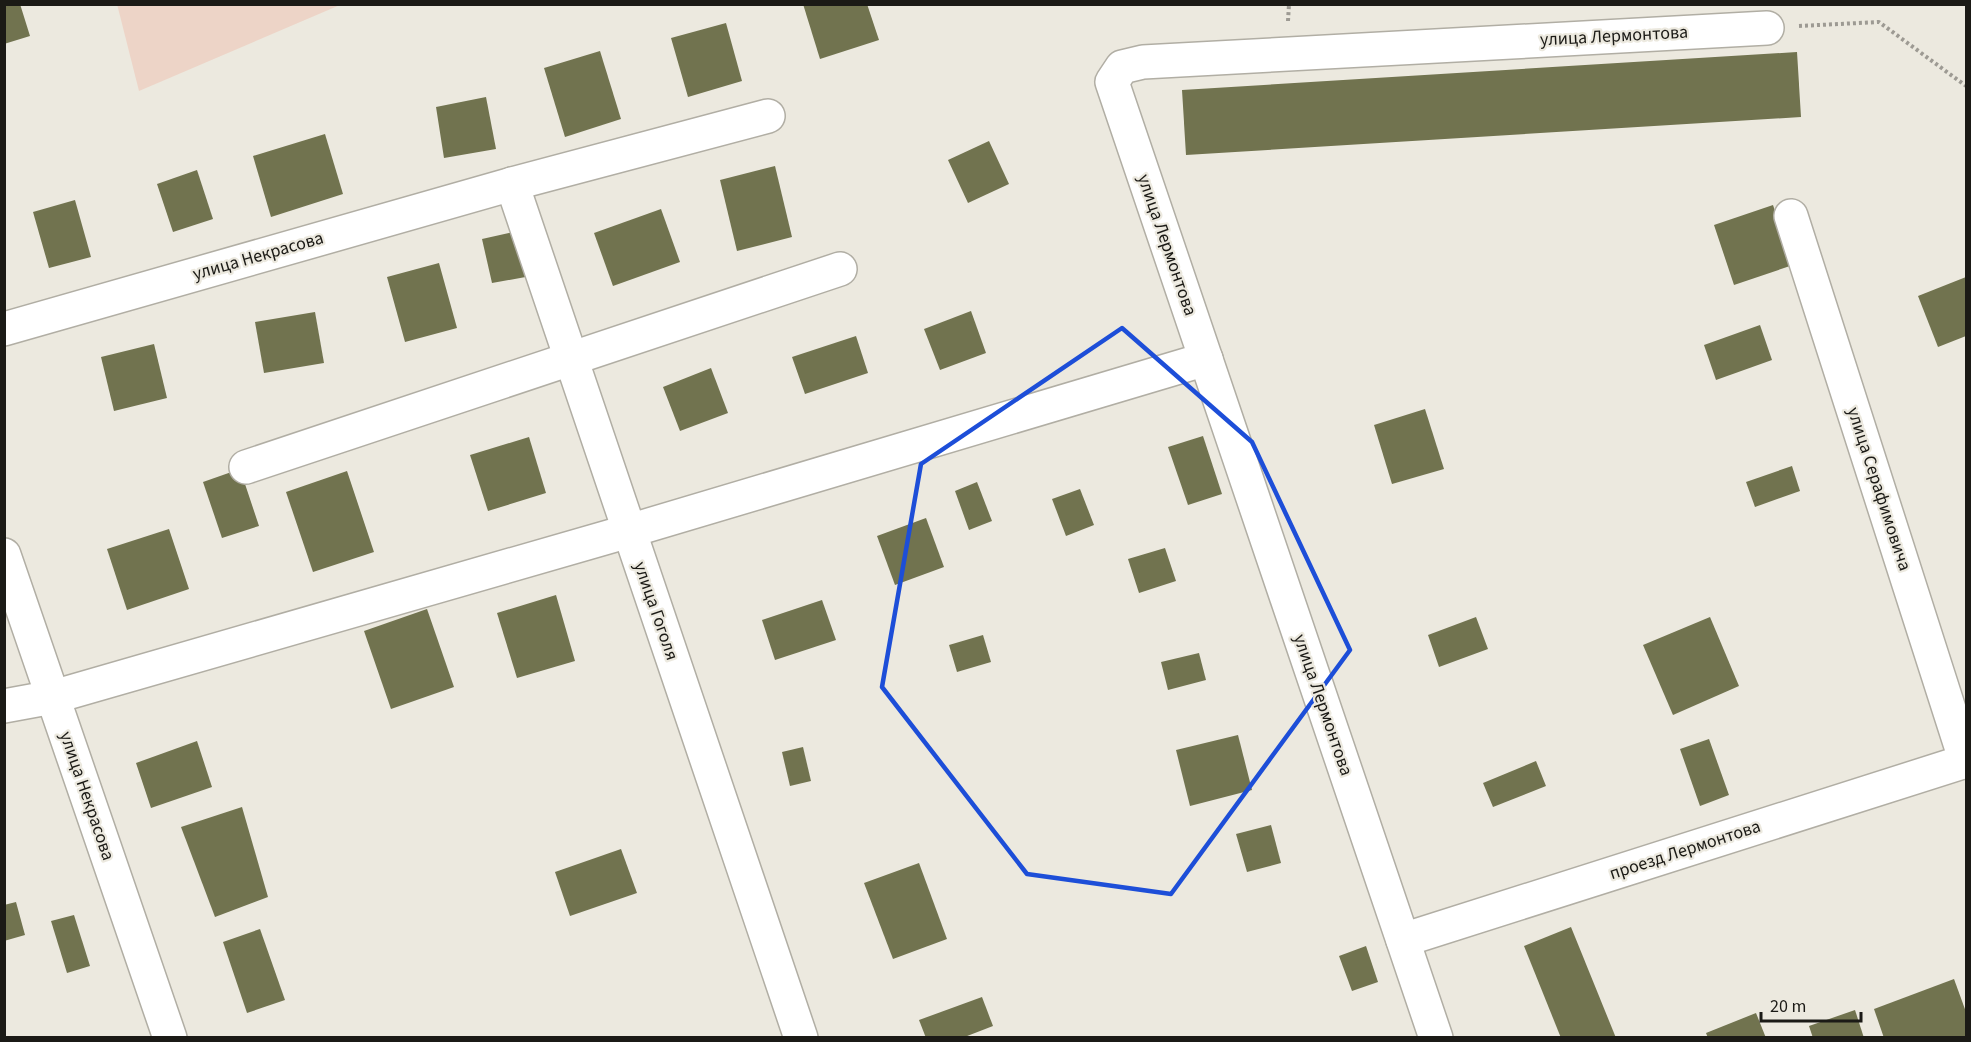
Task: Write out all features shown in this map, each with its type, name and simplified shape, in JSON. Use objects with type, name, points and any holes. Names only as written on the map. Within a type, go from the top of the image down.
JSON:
[{"type":"street","name":"улица Лермонтова","points":[[1436,1038],[1112,82],[1122,67],[1143,62],[1767,28]]},
{"type":"street","name":"улица Некрасова","points":[[4,328],[512,184],[768,116]]},
{"type":"street","name":"улица Гоголя","points":[[512,184],[801,1038]]},
{"type":"street","name":"улица Серафимовича","points":[[1791,216],[1966,761]]},
{"type":"street","points":[[246,467],[840,269]]},
{"type":"street","points":[[4,706],[53,697],[629,531],[1206,359]]},
{"type":"street","name":"улица Некрасова","points":[[4,555],[170,1038]]},
{"type":"street","name":"проезд Лермонтова","points":[[1403,940],[1966,761]]},
{"type":"path","points":[[1767,28],[1879,22],[1966,86]]},
{"type":"highlighted area","points":[[1122,328],[1252,442],[1350,650],[1171,894],[1027,874],[882,687],[921,464]]},
{"type":"shaded area","points":[[117,4],[340,4],[340,5],[139,91]]},
{"type":"building","points":[[4,4],[20,4],[30,36],[4,44]]},
{"type":"building","points":[[803,4],[867,4],[879,40],[820,59]]},
{"type":"building","points":[[726,23],[742,81],[688,97],[671,38]]},
{"type":"building","points":[[600,51],[621,119],[565,137],[544,68]]},
{"type":"building","points":[[1797,52],[1801,117],[1186,155],[1182,90]]},
{"type":"building","points":[[486,97],[496,149],[444,158],[436,107]]},
{"type":"building","points":[[325,134],[343,194],[271,217],[253,156]]},
{"type":"building","points":[[989,141],[1009,184],[968,203],[948,160]]},
{"type":"building","points":[[775,166],[792,237],[737,251],[720,180]]},
{"type":"building","points":[[197,170],[213,219],[173,232],[157,184]]},
{"type":"building","points":[[75,200],[91,257],[49,268],[33,212]]},
{"type":"building","points":[[1773,205],[1793,265],[1734,285],[1714,225]]},
{"type":"building","points":[[661,209],[680,262],[613,286],[594,233]]},
{"type":"building","points":[[522,230],[531,276],[492,283],[482,239]]},
{"type":"building","points":[[439,263],[457,328],[405,342],[387,277]]},
{"type":"building","points":[[1966,277],[1966,336],[1938,347],[1918,296]]},
{"type":"building","points":[[971,311],[986,353],[940,370],[924,329]]},
{"type":"building","points":[[315,312],[324,363],[264,373],[255,322]]},
{"type":"building","points":[[1760,325],[1772,360],[1716,380],[1704,345]]},
{"type":"building","points":[[856,336],[868,373],[805,394],[792,357]]},
{"type":"building","points":[[154,344],[167,398],[114,411],[101,357]]},
{"type":"building","points":[[711,368],[728,413],[680,431],[663,387]]},
{"type":"building","points":[[1425,409],[1444,469],[1392,484],[1374,425]]},
{"type":"building","points":[[1203,436],[1222,494],[1188,505],[1168,447]]},
{"type":"building","points":[[529,437],[546,493],[488,511],[470,455]]},
{"type":"building","points":[[1792,466],[1800,491],[1755,507],[1746,482]]},
{"type":"building","points":[[240,469],[259,526],[222,538],[203,482]]},
{"type":"building","points":[[347,471],[374,552],[313,572],[286,492]]},
{"type":"building","points":[[977,482],[992,521],[969,530],[955,491]]},
{"type":"building","points":[[1080,489],[1094,525],[1066,536],[1052,499]]},
{"type":"building","points":[[926,518],[944,567],[895,585],[877,536]]},
{"type":"building","points":[[169,529],[189,589],[127,610],[107,549]]},
{"type":"building","points":[[1165,548],[1176,581],[1139,593],[1128,559]]},
{"type":"building","points":[[556,595],[575,661],[517,678],[497,613]]},
{"type":"building","points":[[822,600],[836,640],[775,660],[762,620]]},
{"type":"building","points":[[427,609],[454,687],[391,709],[364,631]]},
{"type":"building","points":[[1476,617],[1488,649],[1439,667],[1428,635]]},
{"type":"building","points":[[1710,617],[1739,686],[1673,715],[1643,645]]},
{"type":"building","points":[[983,635],[991,662],[957,672],[949,645]]},
{"type":"building","points":[[1199,653],[1206,680],[1168,690],[1161,662]]},
{"type":"building","points":[[1238,735],[1252,790],[1190,806],[1176,750]]},
{"type":"building","points":[[1709,739],[1729,795],[1700,806],[1680,749]]},
{"type":"building","points":[[197,741],[212,787],[151,808],[136,763]]},
{"type":"building","points":[[803,747],[811,781],[790,786],[782,752]]},
{"type":"building","points":[[1536,761],[1546,786],[1493,807],[1483,783]]},
{"type":"building","points":[[242,807],[268,897],[215,917],[181,827]]},
{"type":"building","points":[[1271,825],[1281,863],[1247,872],[1236,834]]},
{"type":"building","points":[[621,849],[637,893],[570,916],[555,872]]},
{"type":"building","points":[[919,863],[947,939],[893,959],[864,883]]},
{"type":"building","points":[[16,902],[25,935],[4,941],[4,905]]},
{"type":"building","points":[[74,915],[90,966],[67,973],[51,921]]},
{"type":"building","points":[[1571,927],[1616,1038],[1561,1038],[1524,946]]},
{"type":"building","points":[[260,929],[285,1000],[247,1013],[223,942]]},
{"type":"building","points":[[1366,946],[1378,982],[1352,991],[1339,956]]},
{"type":"building","points":[[1954,979],[1966,1012],[1966,1038],[1884,1038],[1874,1009]]},
{"type":"building","points":[[982,997],[993,1026],[962,1038],[926,1038],[919,1020]]},
{"type":"building","points":[[1855,1010],[1864,1038],[1813,1038],[1809,1026]]},
{"type":"building","points":[[1756,1013],[1766,1038],[1708,1038],[1706,1033]]}]
